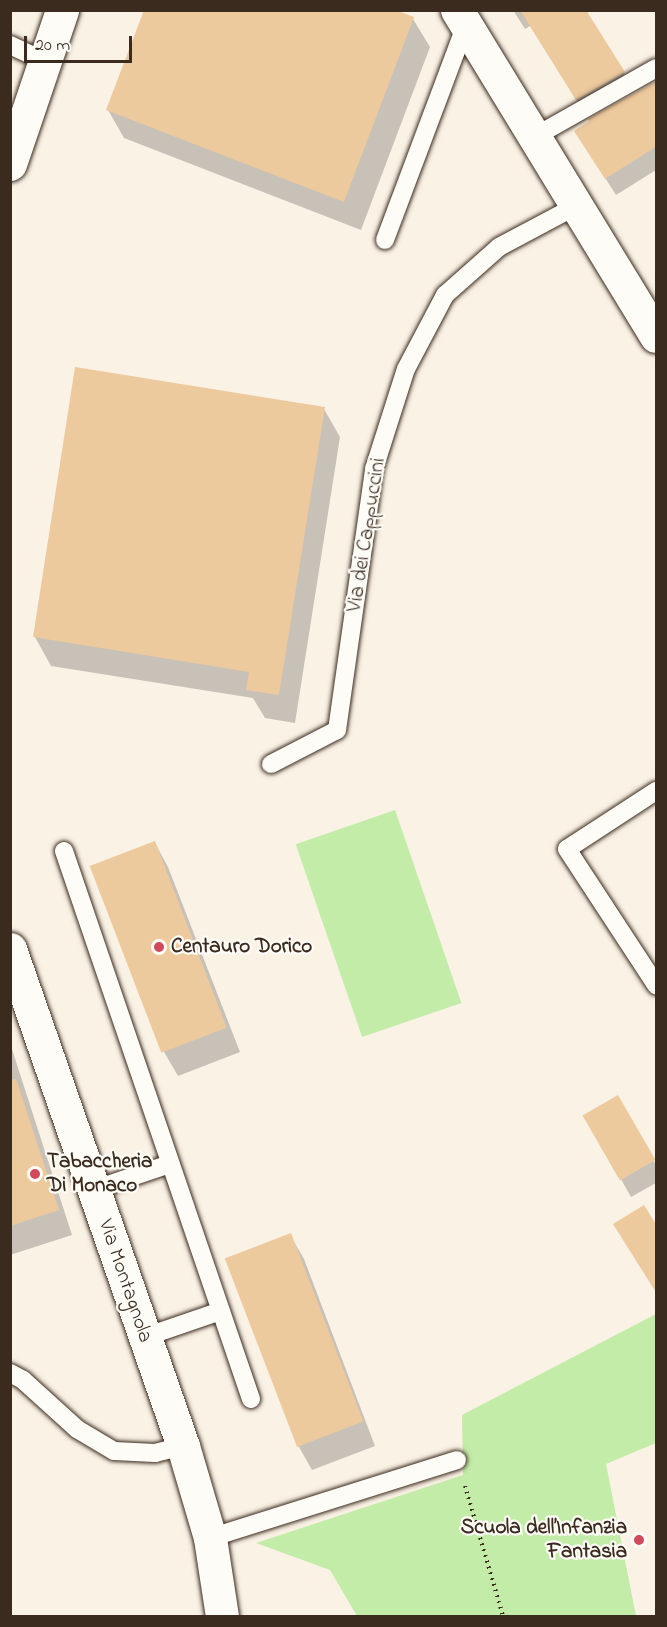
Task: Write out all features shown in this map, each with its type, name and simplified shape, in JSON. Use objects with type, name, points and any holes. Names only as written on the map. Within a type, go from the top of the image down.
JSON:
[{"type":"main road","points":[[10,164],[62,10]]},
{"type":"main road","points":[[461,18],[536,136],[576,206],[657,336]]},
{"type":"main road","name":"Via Montagnola","points":[[10,949],[183,1446],[210,1538],[222,1617]]},
{"type":"lane","points":[[385,240],[461,18]]},
{"type":"lane","points":[[10,45],[44,61]]},
{"type":"lane","points":[[536,136],[657,68]]},
{"type":"lane","name":"Via dei Cappuccini","points":[[272,764],[337,730],[374,469],[406,369],[445,295],[499,247],[576,206]]},
{"type":"lane","points":[[657,791],[567,849],[657,985]]},
{"type":"lane","points":[[64,851],[251,1399]]},
{"type":"lane","points":[[93,1190],[171,1164]]},
{"type":"lane","points":[[145,1337],[221,1311]]},
{"type":"lane","points":[[10,1373],[23,1380],[77,1429],[114,1451],[155,1453],[183,1446]]},
{"type":"lane","points":[[210,1538],[457,1460]]},
{"type":"path","points":[[457,1460],[502,1617]]},
{"type":"green space","points":[[395,810],[461,1003],[362,1037],[296,844]]},
{"type":"green space","points":[[656,1314],[656,1443],[606,1464],[636,1616],[357,1616],[330,1570],[256,1543],[463,1475],[462,1415]]},
{"type":"building","points":[[144,10],[396,10],[414,17],[344,202],[106,110]]},
{"type":"building","points":[[520,10],[586,10],[625,72],[576,100]]},
{"type":"building","points":[[657,81],[657,146],[605,179],[574,131],[589,121],[588,119]]},
{"type":"building","points":[[75,367],[325,407],[279,695],[246,690],[249,672],[33,637]]},
{"type":"building","name":"Centauro Dorico","points":[[155,841],[227,1028],[161,1053],[90,866]]},
{"type":"building","points":[[16,1079],[59,1210],[10,1226],[10,1080]]},
{"type":"building","points":[[618,1095],[656,1160],[620,1180],[582,1116]]},
{"type":"building","points":[[644,1205],[657,1226],[657,1294],[613,1224]]},
{"type":"building","points":[[291,1233],[363,1422],[297,1447],[225,1258]]},
{"type":"place","name":"Centauro Dorico","points":[[159,947]]},
{"type":"place","name":"Tabaccheria Di Monaco","points":[[35,1174]]},
{"type":"place","name":"Scuola dell’Infanzia Fantasia","points":[[639,1540]]}]
